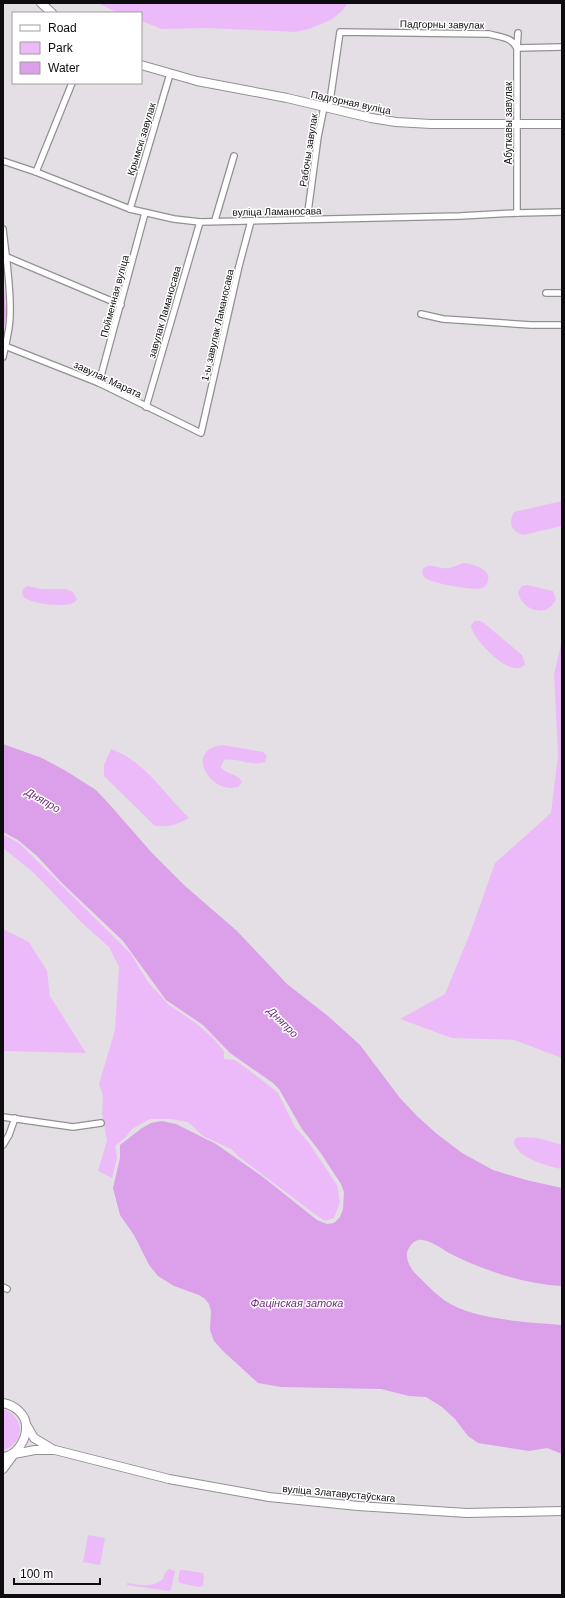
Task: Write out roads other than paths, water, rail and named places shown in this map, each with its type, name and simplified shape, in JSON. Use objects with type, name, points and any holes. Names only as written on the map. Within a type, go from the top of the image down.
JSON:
[{"type":"street","points":[[41,3],[51,12]]},
{"type":"street","name":"Падгорны завулак","points":[[340,32],[489,34],[511,40],[515,43],[516,48]]},
{"type":"street","name":"Рабочы завулак","points":[[307,219],[318,137],[326,108],[340,32]]},
{"type":"street","name":"Абуткавы завулак","points":[[517,213],[516,48],[518,33]]},
{"type":"street","points":[[516,48],[562,47]]},
{"type":"street","name":"Падгорная вуліца","points":[[142,65],[197,81],[287,98],[371,118],[396,122],[431,124],[562,124]]},
{"type":"street","name":"Крымскі завулак","points":[[130,209],[170,74]]},
{"type":"street","points":[[36,172],[72,84]]},
{"type":"street","points":[[215,220],[234,156]]},
{"type":"street","name":"вуліца Ламаносава","points":[[3,161],[36,172],[145,214],[200,222],[215,220],[251,221],[562,212]]},
{"type":"street","name":"Пойменная вуліца","points":[[99,383],[145,214]]},
{"type":"street","name":"1-ы завулак Ламаносава","points":[[201,433],[239,266],[251,221]]},
{"type":"street","name":"завулак Ламаносава","points":[[146,407],[200,222]]},
{"type":"street","points":[[3,229],[8,257],[10,316],[3,357]]},
{"type":"street","points":[[8,257],[121,304]]},
{"type":"street","points":[[546,293],[562,293]]},
{"type":"street","points":[[420,314],[442,319],[531,325],[562,325]]},
{"type":"street","name":"завулак Марата","points":[[5,346],[99,383],[201,433]]},
{"type":"street","points":[[3,1117],[73,1127],[101,1123]]},
{"type":"street","points":[[3,1145],[9,1135],[15,1118]]},
{"type":"street","points":[[3,1403],[14,1406],[24,1419],[26,1426],[34,1438],[55,1450]]},
{"type":"street","points":[[3,1469],[24,1438],[26,1426]]},
{"type":"street","points":[[3,1457],[35,1450],[55,1450]]},
{"type":"street","name":"вуліца Златавустаўскага","points":[[55,1450],[168,1479],[269,1497],[467,1513],[562,1511]]},
{"type":"water","points":[[3,744],[42,758],[96,790],[152,853],[184,885],[237,931],[287,984],[328,1016],[360,1045],[400,1098],[437,1134],[462,1153],[493,1170],[526,1180],[562,1188],[562,1286],[547,1285],[518,1279],[489,1270],[449,1253],[426,1240],[418,1240],[414,1242],[407,1253],[407,1257],[411,1268],[416,1274],[441,1298],[456,1307],[469,1312],[501,1319],[562,1325],[562,1454],[547,1448],[529,1451],[478,1443],[468,1436],[455,1419],[442,1407],[426,1397],[409,1396],[381,1389],[281,1387],[258,1383],[214,1341],[210,1330],[211,1311],[209,1304],[205,1299],[199,1295],[174,1286],[158,1276],[149,1265],[134,1235],[120,1215],[113,1188],[120,1158],[120,1145],[151,1123],[162,1121],[176,1124],[216,1144],[263,1177],[317,1220],[327,1224],[334,1223],[340,1217],[343,1209],[344,1192],[341,1184],[320,1152],[302,1129],[279,1089],[273,1083],[230,1053],[203,1025],[166,1000],[123,941],[62,883],[37,856],[18,840],[3,832]]},
{"type":"waterway","points":[[3,283],[5,314],[3,329]]},
{"type":"water label","name":"Дняпро","points":[[43,800]]},
{"type":"water label","name":"Дняпро","points":[[283,1022]]},
{"type":"water label","name":"Фацінская затока","points":[[297,1303]]}]
